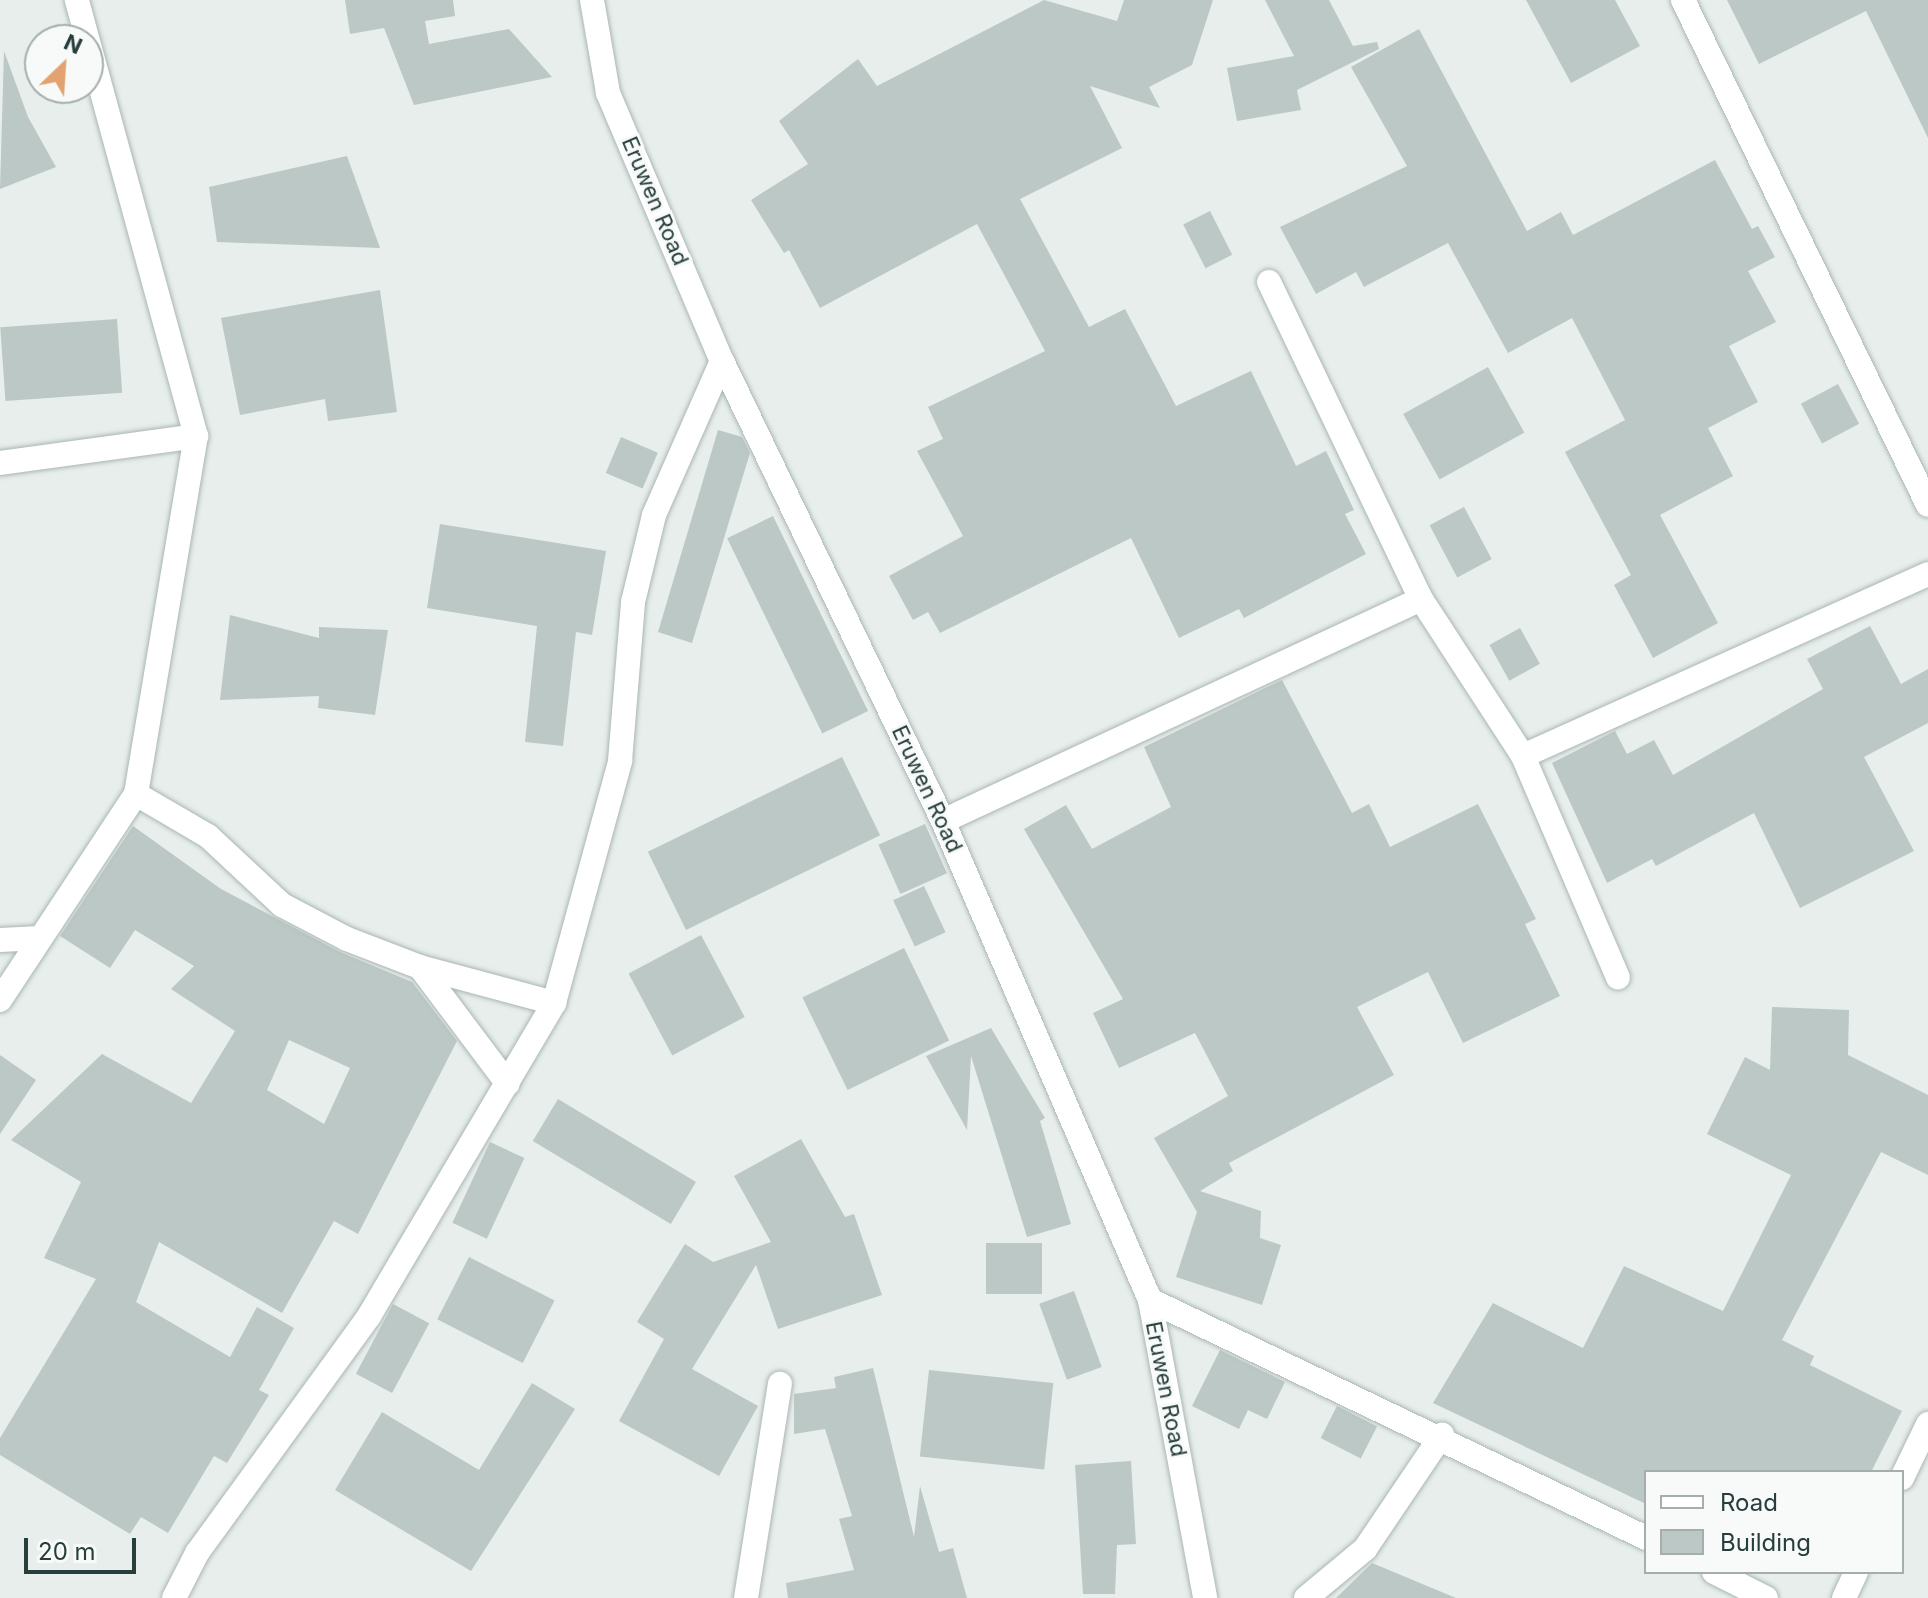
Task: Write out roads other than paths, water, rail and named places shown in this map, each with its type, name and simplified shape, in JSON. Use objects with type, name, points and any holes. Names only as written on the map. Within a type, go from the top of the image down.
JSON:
[{"type":"street","points":[[0,1000],[136,794],[196,436],[77,0]]},
{"type":"street","name":"Eruwen Road","points":[[592,0],[608,93],[722,361],[943,821],[1150,1300],[1205,1598]]},
{"type":"street","points":[[1683,0],[1928,505]]},
{"type":"street","points":[[1269,282],[1421,599],[1523,756],[1618,978]]},
{"type":"street","points":[[174,1598],[197,1553],[369,1316],[554,1003],[620,761],[633,602],[654,515],[722,361]]},
{"type":"street","points":[[0,463],[196,436]]},
{"type":"street","points":[[1523,756],[1928,574]]},
{"type":"street","points":[[943,821],[1421,599]]},
{"type":"street","points":[[136,794],[208,836],[282,905],[420,967],[554,1003]]},
{"type":"street","points":[[0,940],[40,938]]},
{"type":"street","points":[[420,967],[508,1084]]},
{"type":"street","points":[[1150,1300],[1442,1435],[1644,1537]]},
{"type":"street","points":[[744,1595],[780,1384]]},
{"type":"street","points":[[1904,1474],[1928,1424]]},
{"type":"street","points":[[1306,1598],[1365,1549],[1442,1435]]},
{"type":"street","points":[[1718,1574],[1766,1598]]},
{"type":"street","points":[[1844,1598],[1855,1574]]}]
